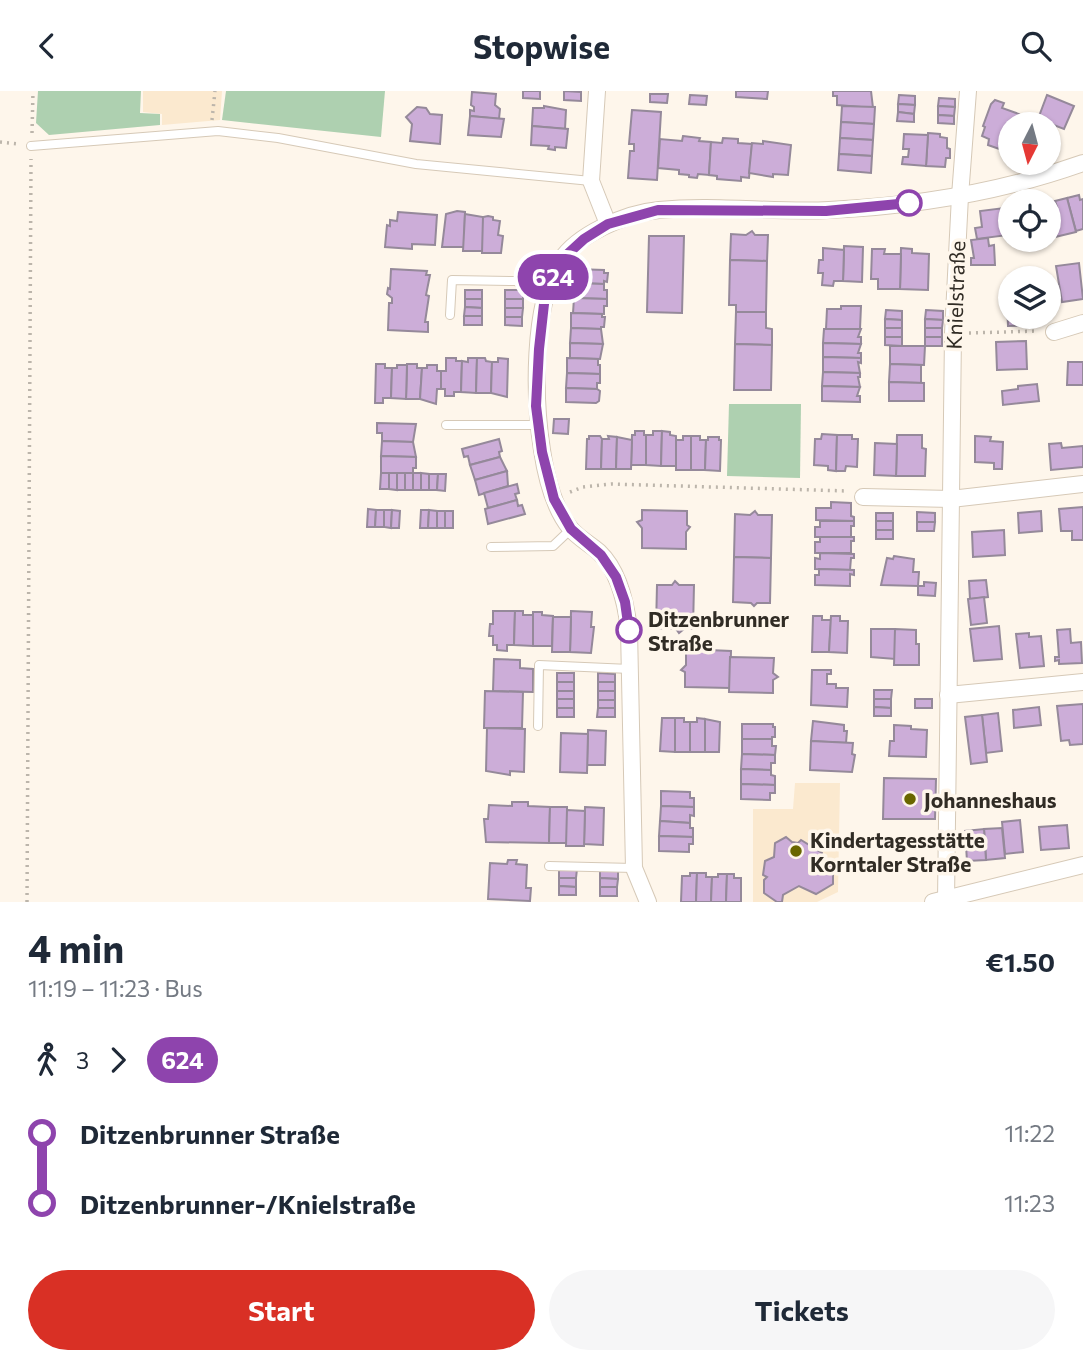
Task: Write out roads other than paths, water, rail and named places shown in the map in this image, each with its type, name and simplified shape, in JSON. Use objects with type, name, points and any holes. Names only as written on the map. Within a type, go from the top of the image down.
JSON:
[{"type":"street","points":[[597,91],[591,181],[608,224]]},
{"type":"street","name":"Knielstraße","points":[[942,901],[953,334],[968,91]]},
{"type":"street","points":[[648,902],[634,868],[630,669],[625,602],[616,577],[601,555],[571,529],[554,499],[538,425],[536,406],[539,349],[545,295],[560,261],[584,239],[608,224],[658,210],[826,211],[884,206],[960,196],[1083,163]]},
{"type":"street","points":[[1054,332],[1083,323]]},
{"type":"street","points":[[863,497],[951,499],[1083,484]]},
{"type":"street","points":[[948,695],[1083,682]]},
{"type":"street","points":[[942,901],[1083,865]]},
{"type":"lane","points":[[31,146],[211,131],[278,138],[416,165],[591,181]]},
{"type":"lane","points":[[450,315],[452,280],[515,281],[548,288]]},
{"type":"lane","points":[[446,425],[538,425]]},
{"type":"lane","points":[[491,547],[553,546],[571,529]]},
{"type":"lane","points":[[538,726],[539,665],[630,669]]},
{"type":"lane","points":[[549,866],[634,868]]},
{"type":"place","name":"Ditzenbrunner Straße","points":[[629,630]]},
{"type":"place","name":"Johanneshaus","points":[[910,799]]},
{"type":"place","name":"Kindertagesstätte Korntaler Straße","points":[[796,851]]}]
